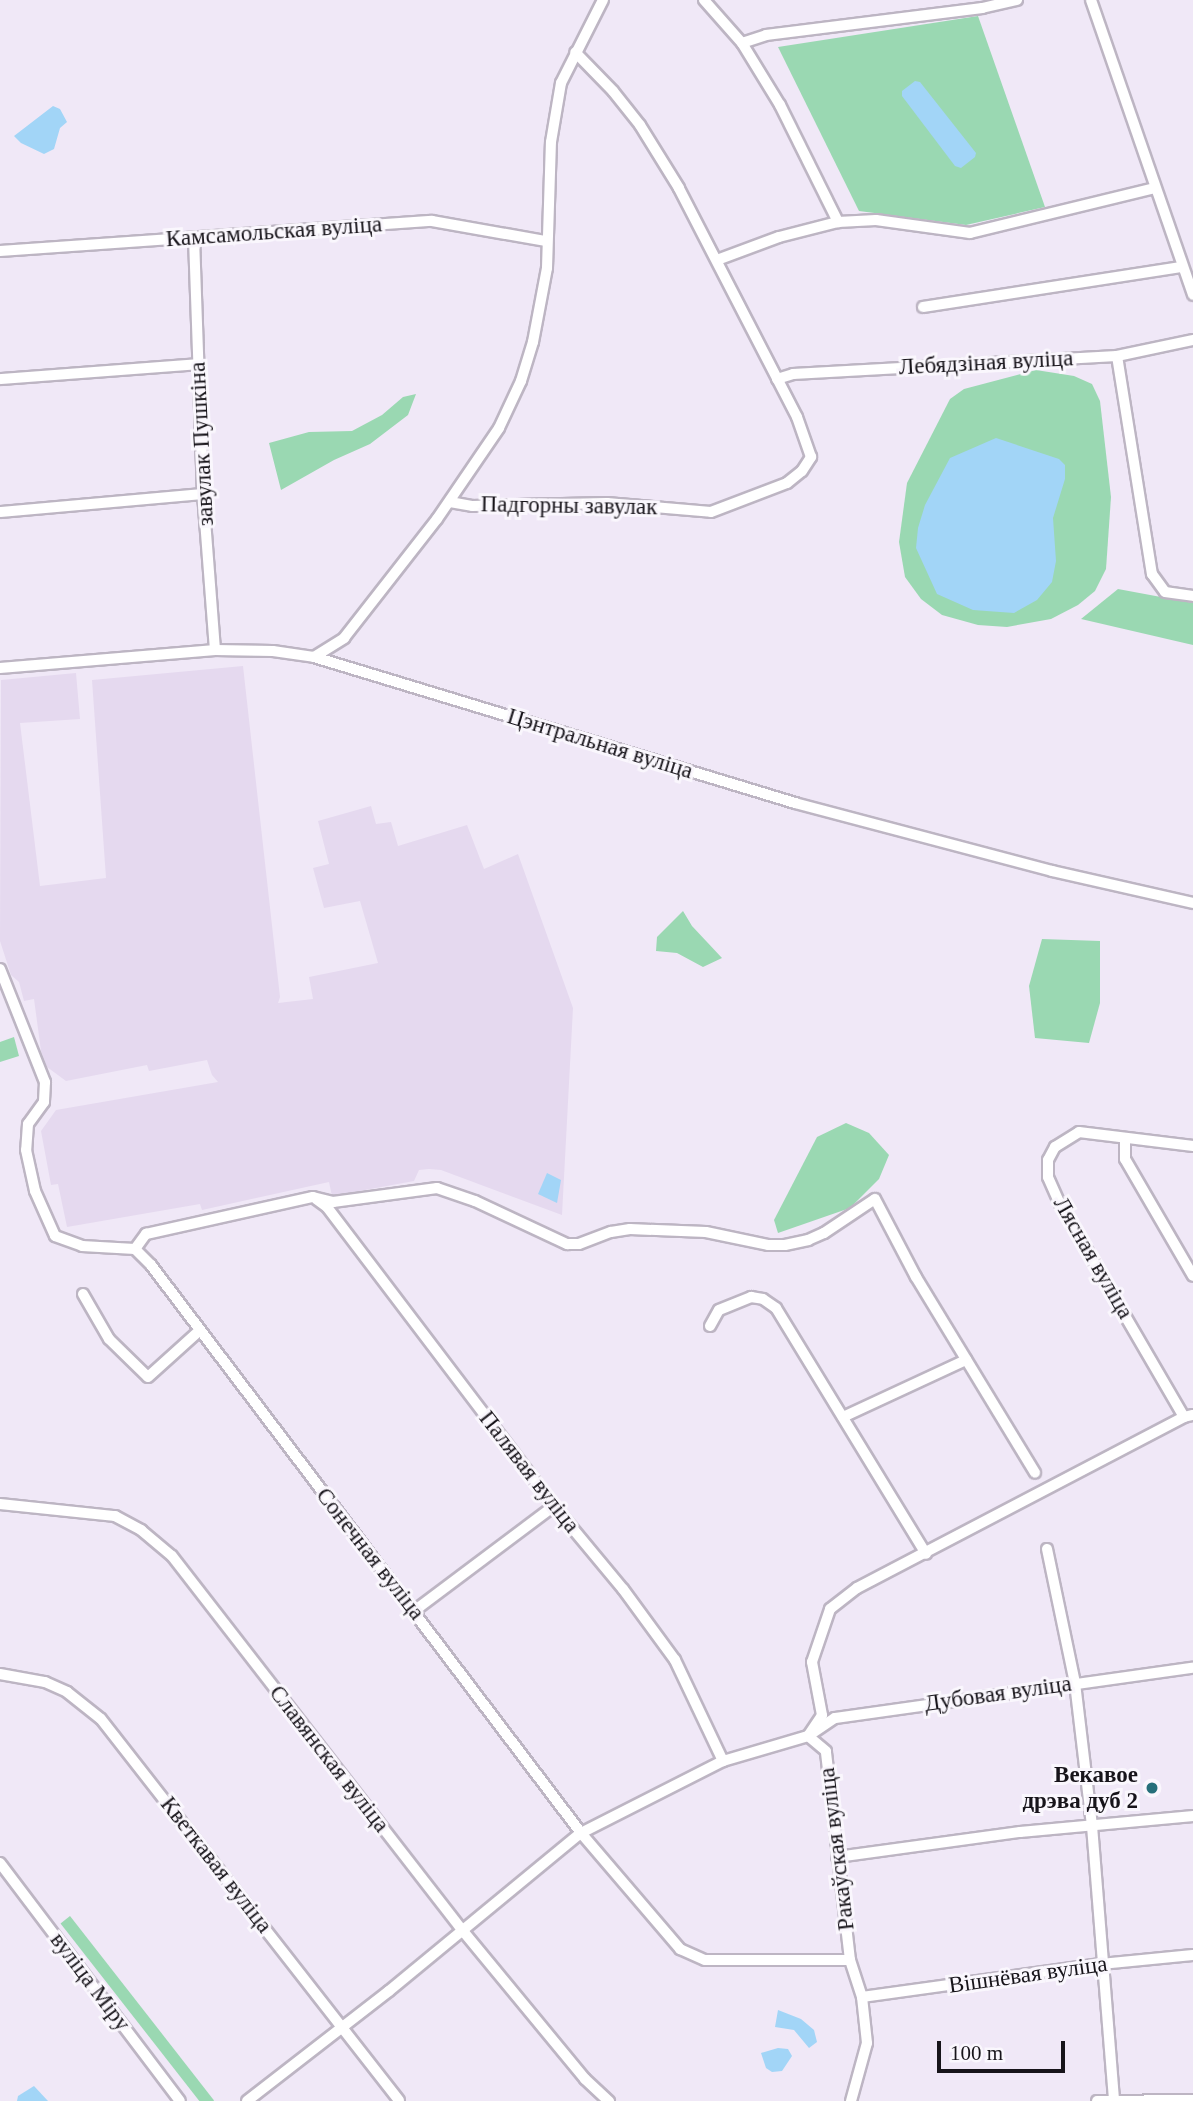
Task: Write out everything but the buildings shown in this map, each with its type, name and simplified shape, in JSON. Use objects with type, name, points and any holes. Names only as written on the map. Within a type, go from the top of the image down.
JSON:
[{"type":"street","points":[[314,657],[344,638],[450,502],[499,428],[521,381],[533,342],[547,268],[551,142],[561,83],[603,0]]},
{"type":"street","points":[[704,0],[743,43],[780,105],[838,222]]},
{"type":"street","points":[[743,43],[765,35],[982,8],[1017,0]]},
{"type":"street","points":[[1091,0],[1181,267],[1193,295]]},
{"type":"street","points":[[575,52],[613,91],[640,125],[717,260],[777,379]]},
{"type":"street","points":[[717,260],[779,237],[838,222],[876,220],[970,233],[1154,188]]},
{"type":"street","name":"Камсамольская вуліца","points":[[0,251],[432,221],[547,241]]},
{"type":"street","name":"завулак Пушкіна","points":[[194,238],[204,494],[215,650]]},
{"type":"street","points":[[923,307],[1181,267]]},
{"type":"street","name":"Лебядзіная вуліца","points":[[777,379],[793,374],[1117,356],[1193,340]]},
{"type":"street","points":[[1117,356],[1152,574],[1165,592],[1193,596]]},
{"type":"street","points":[[0,379],[198,364]]},
{"type":"street","name":"Падгорны завулак","points":[[450,502],[472,506],[607,503],[711,512],[723,510],[787,483],[802,471],[811,457],[808,443],[777,379]]},
{"type":"street","points":[[0,512],[204,494]]},
{"type":"street","name":"Цэнтральная вуліца","points":[[0,668],[215,650],[273,651],[314,657],[795,803],[1052,871],[1193,903]]},
{"type":"street","points":[[0,969],[45,1082],[44,1102],[28,1124],[26,1150],[48,1225],[55,1236],[64,1242],[135,1249],[146,1234],[313,1197],[333,1202],[437,1188],[475,1201],[567,1244],[579,1244],[611,1232],[630,1229],[706,1232],[768,1245],[808,1240],[824,1233],[875,1199],[916,1277],[1035,1473]]},
{"type":"street","name":"Лясная вуліца","points":[[1188,1416],[1059,1202],[1048,1177],[1048,1160],[1055,1147],[1079,1132],[1193,1146]]},
{"type":"street","points":[[1125,1138],[1125,1158],[1193,1276]]},
{"type":"street","name":"Палявая вуліца","points":[[313,1197],[327,1207],[554,1506],[622,1589],[675,1660],[723,1761]]},
{"type":"street","name":"Сонечная вуліца","points":[[135,1249],[151,1265],[581,1833],[680,1949],[691,1957],[713,1961],[850,1960]]},
{"type":"street","points":[[83,1294],[109,1339],[148,1377],[199,1331]]},
{"type":"street","points":[[709,1326],[719,1310],[751,1297],[763,1299],[776,1308],[926,1554],[1188,1416]]},
{"type":"street","points":[[844,1417],[966,1360]]},
{"type":"street","name":"Славянская вуліца","points":[[0,1504],[115,1516],[141,1530],[172,1556],[463,1931],[585,2079],[609,2101]]},
{"type":"street","points":[[414,1611],[554,1506]]},
{"type":"street","points":[[1047,1549],[1075,1683],[1092,1826],[1114,2100]]},
{"type":"street","name":"Ракаўская вуліца","points":[[851,2101],[867,2043],[862,1997],[850,1960],[825,1751],[808,1736],[822,1715],[812,1662],[830,1609],[856,1588],[926,1554]]},
{"type":"street","name":"Дубовая вуліца","points":[[247,2101],[463,1931],[581,1833],[723,1761],[808,1736],[835,1718],[1193,1668]]},
{"type":"street","name":"Кветкавая вуліца","points":[[0,1674],[45,1682],[67,1692],[101,1719],[400,2101]]},
{"type":"street","points":[[837,1857],[1020,1832],[1193,1816]]},
{"type":"street","name":"вуліца Міру","points":[[0,1863],[180,2101]]},
{"type":"street","name":"Вішнёвая вуліца","points":[[862,1997],[1101,1964],[1193,1955]]},
{"type":"street","points":[[1097,2101],[1193,2100]]},
{"type":"shaded area","points":[[243,666],[280,997],[278,1003],[313,999],[309,977],[378,963],[360,901],[324,908],[313,868],[329,864],[318,821],[371,806],[376,824],[391,822],[398,846],[467,825],[484,869],[518,854],[573,1008],[562,1215],[441,1170],[429,1169],[419,1170],[414,1181],[332,1196],[329,1182],[202,1210],[200,1204],[67,1227],[58,1184],[51,1185],[41,1131],[56,1110],[218,1082],[212,1075],[207,1060],[149,1071],[147,1065],[66,1081],[47,1067],[41,1051],[34,999],[24,1001],[19,982],[11,975],[0,941],[1,680],[76,673],[80,719],[20,723],[40,886],[106,878],[92,680]]},
{"type":"green space","points":[[978,16],[1045,207],[966,225],[859,211],[778,47]]},
{"type":"green space","points":[[1036,370],[1074,376],[1092,384],[1100,401],[1111,497],[1106,569],[1095,591],[1078,605],[1051,619],[1007,627],[978,625],[942,615],[921,599],[905,577],[899,542],[907,483],[950,399],[964,389]]},
{"type":"green space","points":[[416,394],[408,415],[370,444],[334,460],[281,490],[269,443],[309,432],[352,431],[382,415],[403,397]]},
{"type":"green space","points":[[1118,589],[1193,603],[1193,645],[1081,619]]},
{"type":"green space","points":[[683,911],[692,926],[722,958],[703,967],[677,953],[656,951],[657,937]]},
{"type":"green space","points":[[1042,939],[1100,941],[1100,1003],[1089,1043],[1035,1038],[1029,986]]},
{"type":"green space","points":[[14,1037],[19,1056],[0,1062],[0,1042]]},
{"type":"green space","points":[[846,1123],[869,1133],[889,1155],[879,1179],[850,1208],[778,1233],[774,1220],[817,1137]]},
{"type":"green space","points":[[70,1916],[214,2100],[199,2101],[61,1923]]},
{"type":"water","points":[[915,81],[920,82],[976,153],[975,157],[961,168],[955,166],[902,96],[902,91]]},
{"type":"water","points":[[53,106],[60,109],[67,122],[60,128],[54,149],[44,154],[21,143],[14,136]]},
{"type":"water","points":[[996,438],[1059,459],[1065,465],[1065,479],[1053,518],[1056,561],[1052,582],[1037,600],[1014,613],[973,610],[937,594],[916,548],[918,528],[925,505],[950,458]]},
{"type":"water","points":[[547,1173],[561,1180],[557,1203],[538,1194]]},
{"type":"water","points":[[778,2010],[801,2019],[814,2030],[817,2042],[809,2048],[794,2030],[775,2027]]},
{"type":"water","points":[[778,2048],[788,2049],[792,2056],[782,2071],[772,2072],[766,2068],[761,2053]]},
{"type":"water","points":[[34,2086],[48,2101],[17,2101],[18,2096]]},
{"type":"place","name":"Векавое дрэва дуб 2","points":[[1152,1788]]}]
